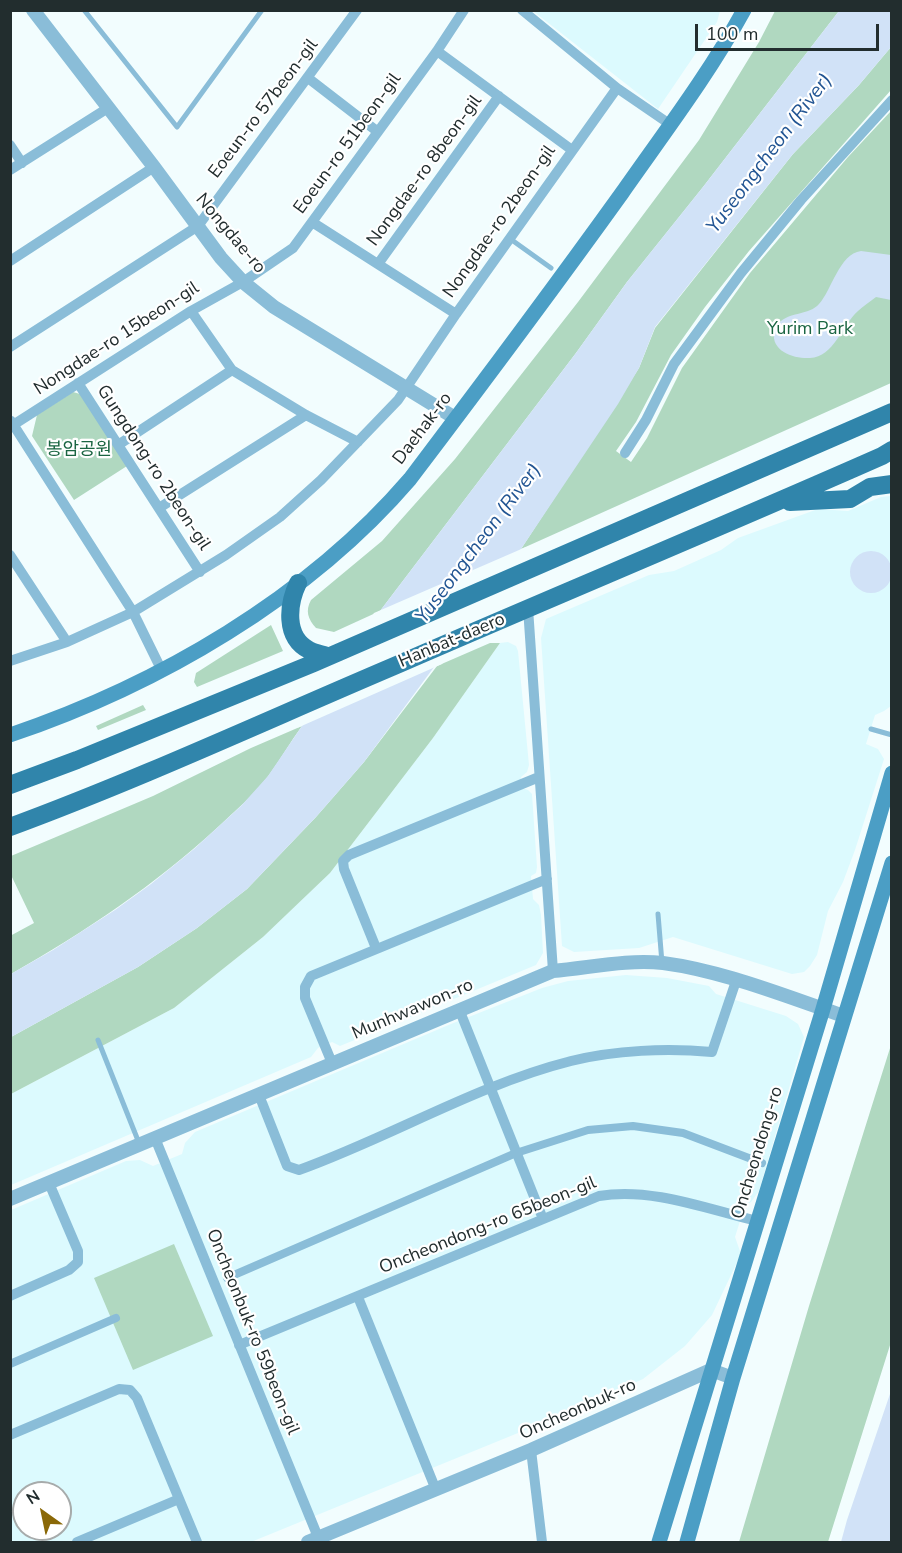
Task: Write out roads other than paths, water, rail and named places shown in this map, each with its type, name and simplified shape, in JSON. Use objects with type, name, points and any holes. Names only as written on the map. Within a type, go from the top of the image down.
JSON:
[{"type":"main road","name":"Daehak-ro","points":[[10,735],[97,701],[162,671],[240,624],[313,572],[356,536],[391,502],[411,479],[562,278],[671,124],[730,36],[744,10]]},
{"type":"main road","name":"Hanbat-daero","points":[[10,785],[77,760],[547,563],[891,412]]},
{"type":"main road","name":"Hanbat-daero","points":[[10,827],[150,773],[272,718],[776,503],[891,450]]},
{"type":"main road","points":[[776,503],[850,499],[870,487],[891,484]]},
{"type":"main road","points":[[298,583],[292,594],[289,610],[290,625],[300,643],[320,658]]},
{"type":"main road","name":"Oncheondong-ro","points":[[659,1542],[822,1009],[891,773]]},
{"type":"main road","points":[[687,1542],[734,1378],[891,863]]},
{"type":"street","name":"Nongdae-ro","points":[[33,10],[222,258],[243,282],[282,312],[455,418]]},
{"type":"street","name":"Eoeun-ro 57beon-gil","points":[[198,226],[357,10]]},
{"type":"street","name":"Eoeun-ro 51beon-gil","points":[[243,282],[293,248],[437,51],[464,10]]},
{"type":"street","points":[[522,10],[617,88],[671,124]]},
{"type":"street","name":"Nongdae-ro 2beon-gil","points":[[437,51],[572,150]]},
{"type":"street","points":[[308,78],[378,132]]},
{"type":"street","name":"Nongdae-ro 2beon-gil","points":[[406,387],[617,88]]},
{"type":"street","name":"Nongdae-ro 8beon-gil","points":[[378,264],[499,96]]},
{"type":"street","points":[[625,453],[646,420],[674,363],[741,273],[801,200],[891,100]]},
{"type":"street","points":[[10,170],[108,108]]},
{"type":"street","points":[[10,145],[22,163]]},
{"type":"street","points":[[10,261],[154,167]]},
{"type":"street","name":"Nongdae-ro 2beon-gil","points":[[312,222],[456,314]]},
{"type":"street","points":[[10,347],[198,226]]},
{"type":"street","name":"Nongdae-ro 15beon-gil","points":[[11,424],[191,311],[232,286],[243,282]]},
{"type":"street","points":[[191,311],[232,370],[306,415],[358,442]]},
{"type":"street","points":[[118,445],[232,370]]},
{"type":"street","name":"Gungdong-ro 2beon-gil","points":[[78,383],[200,572]]},
{"type":"street","name":"Gungdong-ro 2beon-gil","points":[[10,661],[67,642],[133,612],[200,572],[280,517],[358,442],[398,400],[406,387]]},
{"type":"street","points":[[159,508],[306,415]]},
{"type":"street","points":[[11,424],[133,612],[162,671]]},
{"type":"street","points":[[10,555],[67,642]]},
{"type":"street","points":[[528,608],[553,971]]},
{"type":"street","points":[[376,948],[344,869],[343,861],[349,855],[539,777]]},
{"type":"street","points":[[332,1063],[305,998],[305,987],[311,976],[547,879]]},
{"type":"street","name":"Munhwawon-ro","points":[[10,1199],[553,971],[631,963],[662,963],[697,969],[844,1016]]},
{"type":"street","points":[[259,1095],[287,1166],[299,1170],[490,1087],[572,1061],[672,1049],[712,1052],[736,981]]},
{"type":"street","points":[[459,1009],[543,1219]]},
{"type":"street","points":[[227,1278],[516,1153],[588,1130],[633,1126],[683,1133],[762,1163]]},
{"type":"street","name":"Oncheonbuk-ro 59beon-gil","points":[[155,1138],[315,1541]]},
{"type":"street","points":[[10,1296],[69,1270],[78,1262],[78,1251],[49,1183]]},
{"type":"street","name":"Oncheondong-ro 65beon-gil","points":[[239,1345],[599,1196],[615,1193],[639,1194],[757,1221]]},
{"type":"street","points":[[358,1297],[436,1490]]},
{"type":"street","points":[[10,1364],[116,1318]]},
{"type":"street","points":[[711,1370],[734,1378]]},
{"type":"street","name":"Oncheonbuk-ro","points":[[315,1541],[531,1450],[711,1370]]},
{"type":"street","points":[[10,1435],[119,1389],[130,1390],[137,1398],[197,1542]]},
{"type":"street","points":[[531,1450],[542,1542]]},
{"type":"street","points":[[77,1542],[179,1499]]},
{"type":"lane","points":[[84,10],[177,127],[262,10]]},
{"type":"lane","points":[[509,238],[551,268]]},
{"type":"lane","points":[[871,729],[891,735]]},
{"type":"lane","points":[[658,914],[662,963]]},
{"type":"lane","points":[[98,1040],[140,1144]]},
{"type":"water","name":"Yuseongcheon (River)","points":[[839,11],[891,11],[891,47],[859,85],[793,154],[655,327],[639,368],[618,404],[521,549],[364,762],[316,817],[247,889],[197,928],[138,967],[11,1037],[11,974],[53,950],[151,884],[241,806],[268,776],[380,611],[576,353],[627,282]]},
{"type":"water","points":[[861,251],[891,255],[891,300],[876,297],[862,307],[852,317],[832,346],[818,356],[798,357],[785,353],[776,345],[774,339],[778,323],[785,318],[815,308],[824,298],[841,265],[853,254]]},
{"type":"water","points":[[871,551],[879,552],[886,557],[891,564],[891,580],[886,587],[879,592],[871,593],[863,592],[856,587],[851,580],[850,572],[851,564],[856,557],[863,552]]},
{"type":"water","points":[[891,1391],[891,1542],[841,1542],[847,1520]]},
{"type":"park label","name":"Yurim Park","points":[[810,330]]},
{"type":"park label","name":"봉암공원","points":[[79,451]]}]
